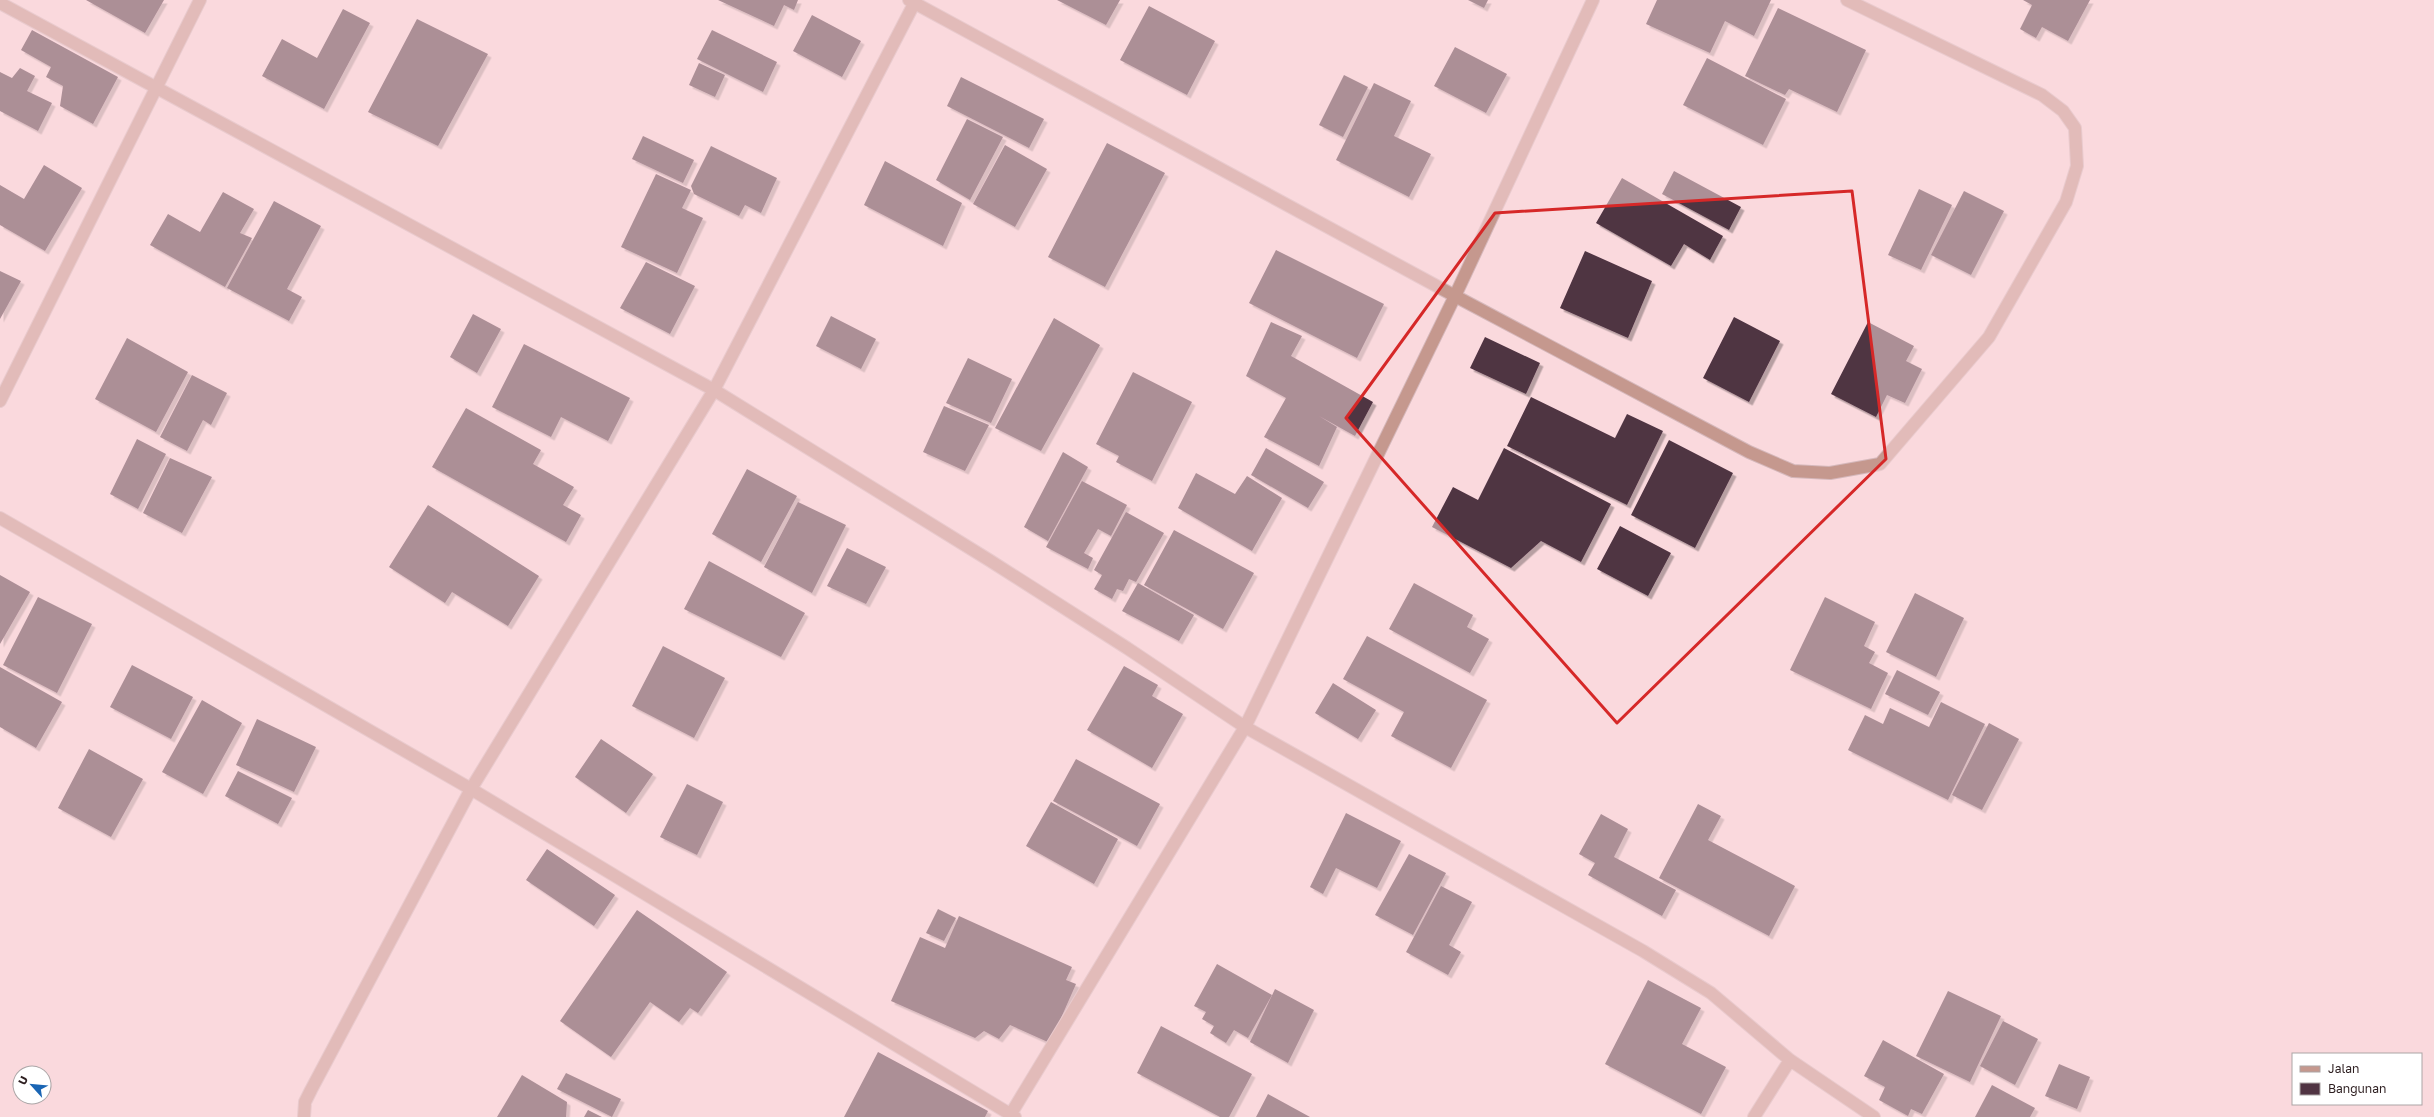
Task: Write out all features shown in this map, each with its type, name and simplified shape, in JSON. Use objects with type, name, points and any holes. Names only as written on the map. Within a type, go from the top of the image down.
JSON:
[{"type":"street","points":[[0,401],[200,0]]},
{"type":"street","points":[[0,518],[471,789],[1012,1116],[1245,727],[1455,296],[1593,0]]},
{"type":"street","points":[[304,1117],[305,1102],[311,1090],[471,789],[714,390],[913,1],[1455,296],[1749,452],[1793,471],[1830,473],[1880,464],[1989,337],[2066,202],[2077,166],[2075,128],[2063,112],[2042,95],[1847,0]]},
{"type":"street","points":[[0,3],[714,390],[996,564],[1134,652],[1245,727],[1644,950],[1711,993],[1790,1060],[1874,1117]]},
{"type":"street","points":[[1754,1117],[1790,1060]]},
{"type":"highlighted area","points":[[1852,191],[1886,459],[1617,723],[1346,418],[1495,213]]},
{"type":"building","points":[[86,0],[164,0],[145,33]]},
{"type":"building","points":[[718,0],[798,0],[794,10],[784,5],[774,26]]},
{"type":"building","points":[[1057,0],[1120,0],[1106,25]]},
{"type":"building","points":[[1468,0],[1488,0],[1484,8]]},
{"type":"building","points":[[1657,0],[1771,0],[1754,36],[1725,21],[1710,53],[1646,24]]},
{"type":"building","points":[[2023,0],[2090,0],[2068,41],[2042,27],[2036,38],[2020,29],[2032,5]]},
{"type":"building","points":[[1149,6],[1215,41],[1187,95],[1120,60]]},
{"type":"building","points":[[1778,8],[1866,50],[1837,112],[1789,89],[1785,95],[1745,76]]},
{"type":"building","points":[[343,9],[370,23],[324,109],[262,76],[282,39],[317,58]]},
{"type":"building","points":[[812,15],[861,41],[842,77],[793,51]]},
{"type":"building","points":[[417,19],[488,54],[438,146],[368,112]]},
{"type":"building","points":[[32,30],[118,77],[93,124],[60,106],[63,86],[46,77],[51,67],[21,50]]},
{"type":"building","points":[[712,30],[777,62],[763,92],[697,59]]},
{"type":"building","points":[[1455,47],[1507,74],[1486,113],[1434,86]]},
{"type":"building","points":[[1707,58],[1786,99],[1763,145],[1683,105]]},
{"type":"building","points":[[699,63],[725,75],[715,97],[689,85]]},
{"type":"building","points":[[20,68],[35,76],[27,91],[52,103],[38,131],[0,111],[0,72],[12,78]]},
{"type":"building","points":[[1344,75],[1368,87],[1343,137],[1319,125]]},
{"type":"building","points":[[961,77],[1044,119],[1029,148],[947,106]]},
{"type":"building","points":[[1374,83],[1411,101],[1394,136],[1431,154],[1409,197],[1336,160]]},
{"type":"building","points":[[967,119],[1003,137],[970,200],[936,180]]},
{"type":"building","points":[[643,136],[694,160],[683,183],[632,159]]},
{"type":"building","points":[[1107,143],[1165,173],[1105,287],[1048,257]]},
{"type":"building","points":[[1005,145],[1047,169],[1015,227],[973,204]]},
{"type":"building","points":[[711,146],[777,178],[761,213],[745,205],[739,216],[694,194],[691,186]]},
{"type":"building","points":[[885,161],[962,203],[943,246],[864,205]]},
{"type":"building","points":[[44,165],[82,188],[45,251],[0,225],[0,185],[24,199]]},
{"type":"building","points":[[1674,171],[1741,207],[1729,230],[1662,194]]},
{"type":"building","points":[[656,174],[691,190],[682,208],[703,218],[677,273],[621,247]]},
{"type":"building","points":[[1622,178],[1723,236],[1710,260],[1684,244],[1671,266],[1596,223]]},
{"type":"building","points":[[1919,189],[1952,205],[1921,270],[1888,255]]},
{"type":"building","points":[[1964,191],[2004,211],[1971,275],[1931,255]]},
{"type":"building","points":[[223,192],[254,209],[240,233],[252,238],[225,287],[150,245],[168,214],[200,232]]},
{"type":"building","points":[[274,201],[321,226],[287,289],[302,297],[289,321],[227,288]]},
{"type":"building","points":[[1276,250],[1384,304],[1357,358],[1249,303]]},
{"type":"building","points":[[1585,251],[1652,281],[1628,338],[1560,308]]},
{"type":"building","points":[[646,262],[695,286],[670,334],[620,308]]},
{"type":"building","points":[[0,271],[21,281],[0,319]]},
{"type":"building","points":[[473,314],[501,329],[477,373],[450,357]]},
{"type":"building","points":[[831,316],[876,339],[861,369],[816,346]]},
{"type":"building","points":[[1734,317],[1780,341],[1749,402],[1703,378]]},
{"type":"building","points":[[1054,318],[1100,345],[1041,451],[995,428]]},
{"type":"building","points":[[1271,322],[1302,336],[1291,356],[1373,402],[1355,436],[1319,416],[1337,427],[1319,466],[1264,437],[1286,398],[1246,376]]},
{"type":"building","points":[[1868,322],[1914,346],[1906,361],[1922,369],[1905,403],[1887,395],[1876,417],[1831,394]]},
{"type":"building","points":[[1485,337],[1540,363],[1526,394],[1470,368]]},
{"type":"building","points":[[127,338],[188,372],[156,432],[95,399]]},
{"type":"building","points":[[524,344],[630,398],[608,441],[561,417],[551,437],[492,407]]},
{"type":"building","points":[[968,358],[1012,379],[991,423],[946,403]]},
{"type":"building","points":[[1133,372],[1192,402],[1152,481],[1116,462],[1119,456],[1096,444]]},
{"type":"building","points":[[192,375],[227,393],[211,425],[203,420],[187,451],[160,437]]},
{"type":"building","points":[[1531,397],[1615,438],[1627,414],[1663,431],[1627,505],[1507,446]]},
{"type":"building","points":[[944,406],[989,425],[965,471],[923,452]]},
{"type":"building","points":[[466,408],[541,450],[533,464],[574,487],[563,505],[581,515],[566,542],[432,467]]},
{"type":"building","points":[[137,439],[166,454],[138,509],[110,494]]},
{"type":"building","points":[[1669,440],[1733,473],[1695,548],[1631,515]]},
{"type":"building","points":[[1266,448],[1324,482],[1308,508],[1251,475]]},
{"type":"building","points":[[1504,448],[1611,504],[1581,562],[1541,541],[1511,568],[1432,527],[1453,487],[1478,500]]},
{"type":"building","points":[[1063,452],[1088,467],[1048,541],[1024,527]]},
{"type":"building","points":[[170,458],[212,477],[182,533],[143,513]]},
{"type":"building","points":[[747,469],[797,496],[761,562],[712,534]]},
{"type":"building","points":[[1196,473],[1235,494],[1247,476],[1282,498],[1252,551],[1178,508]]},
{"type":"building","points":[[1082,481],[1127,505],[1111,536],[1098,529],[1084,553],[1093,558],[1088,569],[1046,547]]},
{"type":"building","points":[[798,502],[846,525],[812,593],[764,567]]},
{"type":"building","points":[[428,505],[539,576],[508,626],[452,592],[445,603],[389,567]]},
{"type":"building","points":[[1126,512],[1164,533],[1136,582],[1129,579],[1123,591],[1117,589],[1112,599],[1094,589],[1102,575],[1094,570]]},
{"type":"building","points":[[1620,526],[1671,553],[1648,596],[1597,569]]},
{"type":"building","points":[[1174,530],[1254,573],[1223,629],[1144,585]]},
{"type":"building","points":[[847,548],[886,567],[866,604],[827,586]]},
{"type":"building","points":[[709,561],[805,613],[781,657],[684,609]]},
{"type":"building","points":[[0,575],[30,592],[0,644]]},
{"type":"building","points":[[1138,583],[1194,615],[1179,641],[1122,611]]},
{"type":"building","points":[[1414,583],[1473,615],[1467,627],[1489,639],[1470,673],[1389,629]]},
{"type":"building","points":[[1915,593],[1964,618],[1936,677],[1886,652]]},
{"type":"building","points":[[38,597],[92,624],[57,693],[3,665]]},
{"type":"building","points":[[1825,597],[1875,622],[1864,646],[1875,652],[1869,663],[1888,673],[1871,709],[1790,670]]},
{"type":"building","points":[[1367,636],[1487,700],[1451,768],[1391,736],[1404,712],[1343,679]]},
{"type":"building","points":[[663,646],[725,678],[694,738],[632,706]]},
{"type":"building","points":[[132,665],[193,697],[171,739],[110,707]]},
{"type":"building","points":[[1124,666],[1158,685],[1152,696],[1183,714],[1152,768],[1087,730]]},
{"type":"building","points":[[0,667],[62,702],[36,748],[0,727]]},
{"type":"building","points":[[1897,670],[1940,692],[1928,715],[1885,694]]},
{"type":"building","points":[[1333,683],[1376,710],[1358,739],[1315,713]]},
{"type":"building","points":[[202,700],[242,723],[203,794],[162,772]]},
{"type":"building","points":[[1941,702],[1985,724],[1948,800],[1848,750],[1865,715],[1883,724],[1890,708],[1929,727]]},
{"type":"building","points":[[257,719],[316,747],[294,792],[236,765]]},
{"type":"building","points":[[1989,723],[2019,739],[1982,810],[1952,795]]},
{"type":"building","points":[[601,739],[653,774],[626,813],[575,777]]},
{"type":"building","points":[[89,749],[143,779],[111,837],[58,808]]},
{"type":"building","points":[[1076,759],[1160,804],[1137,846],[1053,801]]},
{"type":"building","points":[[238,771],[292,798],[278,824],[225,796]]},
{"type":"building","points":[[687,784],[723,802],[697,855],[660,837]]},
{"type":"building","points":[[1051,802],[1118,839],[1094,884],[1026,846]]},
{"type":"building","points":[[1698,804],[1721,816],[1708,840],[1795,886],[1769,936],[1659,878]]},
{"type":"building","points":[[1346,813],[1401,841],[1377,888],[1336,868],[1323,894],[1310,887]]},
{"type":"building","points":[[1601,814],[1628,829],[1614,857],[1676,890],[1662,916],[1588,875],[1595,863],[1579,854]]},
{"type":"building","points":[[547,849],[615,895],[594,926],[526,880]]},
{"type":"building","points":[[1409,854],[1446,873],[1413,935],[1375,915]]},
{"type":"building","points":[[1441,886],[1472,902],[1449,945],[1461,952],[1448,975],[1406,952]]},
{"type":"building","points":[[938,909],[956,918],[944,941],[926,933]]},
{"type":"building","points":[[637,910],[727,972],[698,1013],[690,1008],[679,1022],[650,1002],[611,1057],[560,1021]]},
{"type":"building","points":[[959,916],[1072,967],[1066,980],[1076,984],[1050,1043],[1010,1025],[999,1039],[984,1031],[975,1038],[891,1001],[920,937],[945,948]]},
{"type":"building","points":[[1217,964],[1272,995],[1248,1038],[1234,1030],[1226,1043],[1210,1033],[1214,1026],[1202,1019],[1206,1012],[1194,1006]]},
{"type":"building","points":[[1648,980],[1701,1008],[1682,1044],[1726,1067],[1701,1114],[1605,1064]]},
{"type":"building","points":[[1275,989],[1314,1010],[1288,1063],[1250,1042]]},
{"type":"building","points":[[1948,991],[2001,1016],[1970,1082],[1916,1056]]},
{"type":"building","points":[[2003,1021],[2038,1039],[2015,1085],[1980,1066]]},
{"type":"building","points":[[1161,1026],[1252,1074],[1229,1117],[1220,1117],[1137,1073]]},
{"type":"building","points":[[1883,1040],[1944,1074],[1922,1114],[1911,1109],[1908,1116],[1879,1100],[1885,1087],[1864,1076]]},
{"type":"building","points":[[878,1052],[988,1111],[985,1117],[844,1117]]},
{"type":"building","points":[[2059,1064],[2090,1077],[2077,1109],[2045,1096]]},
{"type":"building","points":[[566,1073],[621,1099],[612,1117],[557,1089]]},
{"type":"building","points":[[522,1075],[567,1102],[566,1117],[497,1117]]},
{"type":"building","points":[[1992,1085],[2035,1108],[2030,1117],[1975,1117]]},
{"type":"building","points":[[1268,1094],[1310,1117],[1256,1117]]},
{"type":"building","points":[[588,1110],[602,1117],[584,1117]]}]
